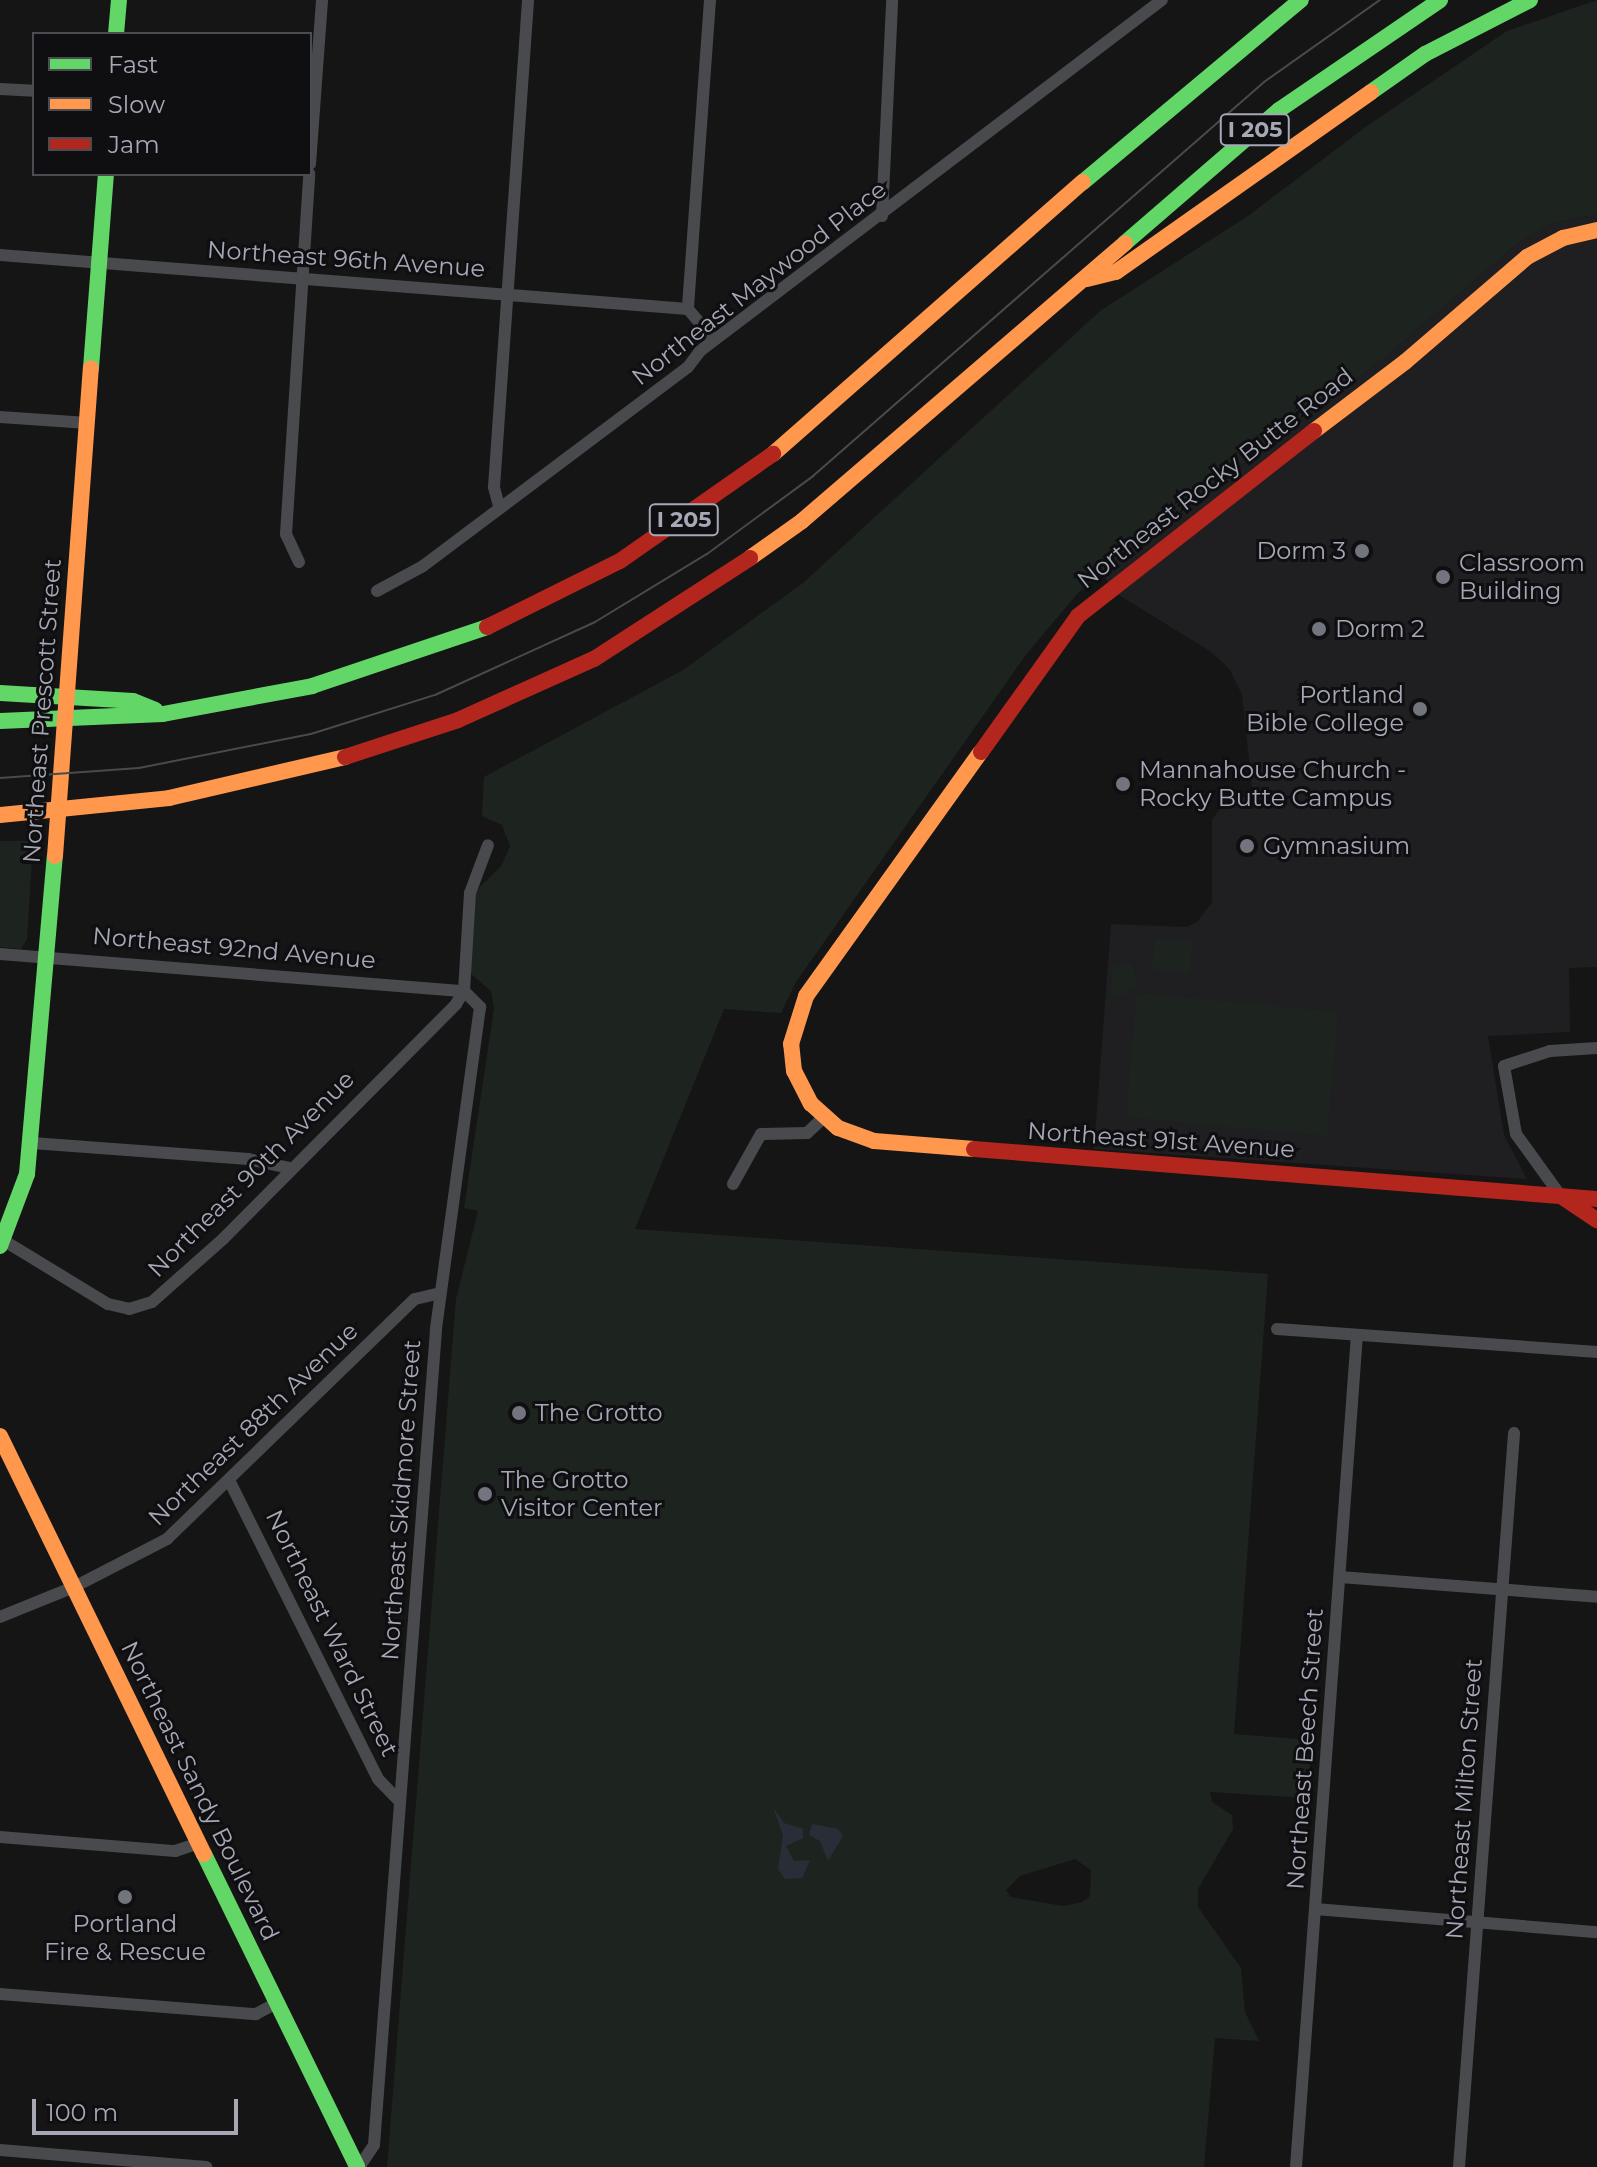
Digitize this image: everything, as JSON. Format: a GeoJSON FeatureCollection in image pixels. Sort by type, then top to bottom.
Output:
{"type":"FeatureCollection","features":[{"type":"Feature","properties":{"kind":"main road"},"geometry":{"type":"LineString","coordinates":[[116,32],[119,0]]}},
{"type":"Feature","properties":{"kind":"main road","name":"I 205"},"geometry":{"type":"LineString","coordinates":[[0,815],[169,798],[315,767],[458,720],[561,676],[760,553],[1085,280],[1279,110],[1354,54],[1440,0]]}},
{"type":"Feature","properties":{"kind":"main road"},"geometry":{"type":"LineString","coordinates":[[1085,280],[1116,272],[1425,54],[1530,0]]}},
{"type":"Feature","properties":{"kind":"main road","name":"I 205"},"geometry":{"type":"LineString","coordinates":[[0,721],[163,714],[312,686],[418,655],[470,635],[620,561],[776,452],[1111,157],[1297,1]]}},
{"type":"Feature","properties":{"kind":"main road","name":"Northeast Prescott Street"},"geometry":{"type":"LineString","coordinates":[[2,1243],[22,1190],[32,1143],[106,176]]}},
{"type":"Feature","properties":{"kind":"main road","name":"Northeast Rocky Butte Road"},"geometry":{"type":"LineString","coordinates":[[823,1118],[794,1071],[792,1033],[801,1006],[1078,616],[1129,571],[1405,362],[1527,257],[1563,238],[1597,230]]}},
{"type":"Feature","properties":{"kind":"main road"},"geometry":{"type":"LineString","coordinates":[[0,693],[133,701],[163,714]]}},
{"type":"Feature","properties":{"kind":"main road","name":"Northeast 91st Avenue"},"geometry":{"type":"LineString","coordinates":[[823,1118],[849,1134],[887,1142],[1560,1195]]}},
{"type":"Feature","properties":{"kind":"main road"},"geometry":{"type":"LineString","coordinates":[[1560,1195],[1597,1199]]}},
{"type":"Feature","properties":{"kind":"main road"},"geometry":{"type":"LineString","coordinates":[[1560,1195],[1597,1220]]}},
{"type":"Feature","properties":{"kind":"main road","name":"Northeast Sandy Boulevard"},"geometry":{"type":"LineString","coordinates":[[0,1436],[358,2167]]}},
{"type":"Feature","properties":{"kind":"street"},"geometry":{"type":"LineString","coordinates":[[312,137],[322,0]]}},
{"type":"Feature","properties":{"kind":"street"},"geometry":{"type":"LineString","coordinates":[[499,506],[494,487],[528,0]]}},
{"type":"Feature","properties":{"kind":"street"},"geometry":{"type":"LineString","coordinates":[[710,0],[688,309],[714,340]]}},
{"type":"Feature","properties":{"kind":"street"},"geometry":{"type":"LineString","coordinates":[[882,216],[892,0]]}},
{"type":"Feature","properties":{"kind":"street","name":"Northeast Maywood Place"},"geometry":{"type":"LineString","coordinates":[[377,591],[423,566],[688,367],[714,340],[882,216],[1162,0]]}},
{"type":"Feature","properties":{"kind":"street"},"geometry":{"type":"LineString","coordinates":[[0,89],[32,91]]}},
{"type":"Feature","properties":{"kind":"street"},"geometry":{"type":"LineString","coordinates":[[299,562],[286,534],[309,176]]}},
{"type":"Feature","properties":{"kind":"street","name":"Northeast 96th Avenue"},"geometry":{"type":"LineString","coordinates":[[0,255],[688,309]]}},
{"type":"Feature","properties":{"kind":"street"},"geometry":{"type":"LineString","coordinates":[[0,417],[88,423]]}},
{"type":"Feature","properties":{"kind":"street"},"geometry":{"type":"LineString","coordinates":[[464,991],[470,893],[488,845]]}},
{"type":"Feature","properties":{"kind":"street","name":"Northeast 92nd Avenue"},"geometry":{"type":"LineString","coordinates":[[0,954],[464,991]]}},
{"type":"Feature","properties":{"kind":"street","name":"Northeast 90th Avenue"},"geometry":{"type":"LineString","coordinates":[[2,1243],[108,1304],[136,1308],[152,1302],[223,1239],[464,991]]}},
{"type":"Feature","properties":{"kind":"street","name":"Northeast Skidmore Street"},"geometry":{"type":"LineString","coordinates":[[358,2167],[374,2145],[440,1293],[481,1017],[476,997],[464,991]]}},
{"type":"Feature","properties":{"kind":"street"},"geometry":{"type":"LineString","coordinates":[[1560,1195],[1516,1134],[1504,1066],[1540,1053],[1597,1048]]}},
{"type":"Feature","properties":{"kind":"street"},"geometry":{"type":"LineString","coordinates":[[733,1184],[755,1139],[769,1131],[807,1133],[823,1118]]}},
{"type":"Feature","properties":{"kind":"street"},"geometry":{"type":"LineString","coordinates":[[32,1143],[248,1159],[290,1168]]}},
{"type":"Feature","properties":{"kind":"street","name":"Northeast 88th Avenue"},"geometry":{"type":"LineString","coordinates":[[0,1617],[74,1587],[156,1547],[230,1482],[415,1299],[440,1293]]}},
{"type":"Feature","properties":{"kind":"street"},"geometry":{"type":"LineString","coordinates":[[1277,1329],[1597,1352]]}},
{"type":"Feature","properties":{"kind":"street","name":"Northeast Beech Street"},"geometry":{"type":"LineString","coordinates":[[1296,2167],[1357,1335]]}},
{"type":"Feature","properties":{"kind":"street","name":"Northeast Milton Street"},"geometry":{"type":"LineString","coordinates":[[1459,2167],[1514,1433]]}},
{"type":"Feature","properties":{"kind":"street","name":"Northeast Ward Street"},"geometry":{"type":"LineString","coordinates":[[230,1482],[378,1779],[399,1801]]}},
{"type":"Feature","properties":{"kind":"street"},"geometry":{"type":"LineString","coordinates":[[1340,1577],[1597,1597]]}},
{"type":"Feature","properties":{"kind":"street"},"geometry":{"type":"LineString","coordinates":[[0,1837],[175,1851],[199,1843]]}},
{"type":"Feature","properties":{"kind":"street"},"geometry":{"type":"LineString","coordinates":[[1315,1909],[1597,1932]]}},
{"type":"Feature","properties":{"kind":"street"},"geometry":{"type":"LineString","coordinates":[[0,1994],[256,2014],[277,2003]]}},
{"type":"Feature","properties":{"kind":"street"},"geometry":{"type":"LineString","coordinates":[[0,2150],[206,2167]]}},
{"type":"Feature","properties":{"kind":"shaded area"},"geometry":{"type":"Polygon","coordinates":[[[1597,0],[1597,214],[1551,224],[1518,243],[1383,359],[1126,552],[1077,594],[1025,656],[796,982],[781,1013],[724,1009],[635,1229],[1268,1274],[1234,1734],[1311,1740],[1308,1798],[1210,1792],[1212,1802],[1232,1815],[1233,1829],[1198,1889],[1198,1907],[1241,1968],[1245,2012],[1259,2041],[1215,2038],[1204,2167],[387,2167],[456,1299],[478,1211],[464,1208],[494,1009],[491,991],[469,972],[476,891],[502,865],[510,846],[502,825],[482,816],[484,777],[683,670],[803,583],[1100,311],[1248,216],[1367,126],[1507,31],[1597,0]],[[1075,1859],[1020,1876],[1006,1890],[1010,1897],[1063,1906],[1082,1902],[1090,1896],[1091,1870],[1075,1859]]]}},
{"type":"Feature","properties":{"kind":"shaded area","name":"Portland Bible College"},"geometry":{"type":"Polygon","coordinates":[[[1597,214],[1597,967],[1569,968],[1570,1032],[1488,1036],[1504,1135],[1527,1179],[1094,1149],[1111,924],[1187,927],[1198,921],[1212,902],[1212,819],[1229,798],[1253,797],[1242,695],[1230,670],[1210,651],[1117,594],[1101,572],[1383,359],[1518,243],[1551,224],[1597,214]]]}},
{"type":"Feature","properties":{"kind":"shaded area"},"geometry":{"type":"Polygon","coordinates":[[[0,841],[33,841],[27,939],[21,949],[0,947],[0,841]]]}},
{"type":"Feature","properties":{"kind":"shaded area"},"geometry":{"type":"Polygon","coordinates":[[[1155,939],[1192,942],[1190,973],[1152,970],[1155,939]]]}},
{"type":"Feature","properties":{"kind":"shaded area"},"geometry":{"type":"Polygon","coordinates":[[[1131,964],[1139,987],[1110,1000],[1113,966],[1131,964]]]}},
{"type":"Feature","properties":{"kind":"shaded area"},"geometry":{"type":"Polygon","coordinates":[[[1137,993],[1338,1012],[1327,1136],[1126,1117],[1137,993]]]}},
{"type":"Feature","properties":{"kind":"shaded area"},"geometry":{"type":"Polygon","coordinates":[[[773,1807],[784,1823],[803,1829],[803,1838],[786,1846],[794,1861],[810,1860],[802,1878],[785,1879],[778,1869],[783,1835],[773,1807]]]}},
{"type":"Feature","properties":{"kind":"shaded area"},"geometry":{"type":"Polygon","coordinates":[[[812,1824],[838,1829],[843,1836],[828,1861],[820,1841],[809,1835],[812,1824]]]}},
{"type":"Feature","properties":{"kind":"tram line"},"geometry":{"type":"LineString","coordinates":[[0,778],[139,768],[311,734],[435,695],[595,622],[707,554],[813,476],[1264,82],[1380,0]]}},
{"type":"Feature","properties":{"kind":"traffic: fast"},"geometry":{"type":"LineString","coordinates":[[116,32],[119,0]]}},
{"type":"Feature","properties":{"kind":"traffic: fast"},"geometry":{"type":"LineString","coordinates":[[1083,182],[1301,0]]}},
{"type":"Feature","properties":{"kind":"traffic: fast"},"geometry":{"type":"LineString","coordinates":[[1125,243],[1279,110],[1440,0]]}},
{"type":"Feature","properties":{"kind":"traffic: fast"},"geometry":{"type":"LineString","coordinates":[[1371,92],[1425,54],[1530,0]]}},
{"type":"Feature","properties":{"kind":"traffic: fast"},"geometry":{"type":"LineString","coordinates":[[91,368],[106,176]]}},
{"type":"Feature","properties":{"kind":"traffic: fast"},"geometry":{"type":"LineString","coordinates":[[0,721],[163,714],[312,686],[487,627]]}},
{"type":"Feature","properties":{"kind":"traffic: fast"},"geometry":{"type":"LineString","coordinates":[[0,693],[133,701],[155,710]]}},
{"type":"Feature","properties":{"kind":"traffic: fast"},"geometry":{"type":"LineString","coordinates":[[0,1246],[27,1174],[55,856]]}},
{"type":"Feature","properties":{"kind":"traffic: fast"},"geometry":{"type":"LineString","coordinates":[[204,1854],[357,2167]]}},
{"type":"Feature","properties":{"kind":"traffic: slow"},"geometry":{"type":"LineString","coordinates":[[1087,279],[1116,272],[1371,92]]}},
{"type":"Feature","properties":{"kind":"traffic: slow"},"geometry":{"type":"LineString","coordinates":[[773,454],[1083,182]]}},
{"type":"Feature","properties":{"kind":"traffic: slow"},"geometry":{"type":"LineString","coordinates":[[1314,431],[1405,362],[1527,257],[1563,238],[1597,230]]}},
{"type":"Feature","properties":{"kind":"traffic: slow"},"geometry":{"type":"LineString","coordinates":[[750,558],[802,521],[1125,243]]}},
{"type":"Feature","properties":{"kind":"traffic: slow"},"geometry":{"type":"LineString","coordinates":[[55,856],[91,368]]}},
{"type":"Feature","properties":{"kind":"traffic: slow"},"geometry":{"type":"LineString","coordinates":[[974,1149],[874,1141],[838,1128],[811,1104],[794,1071],[791,1044],[806,996],[981,752]]}},
{"type":"Feature","properties":{"kind":"traffic: slow"},"geometry":{"type":"LineString","coordinates":[[0,815],[169,798],[345,757]]}},
{"type":"Feature","properties":{"kind":"traffic: slow"},"geometry":{"type":"LineString","coordinates":[[0,1436],[204,1854]]}},
{"type":"Feature","properties":{"kind":"traffic: jam"},"geometry":{"type":"LineString","coordinates":[[981,752],[1078,616],[1314,431]]}},
{"type":"Feature","properties":{"kind":"traffic: jam"},"geometry":{"type":"LineString","coordinates":[[487,627],[620,561],[773,454]]}},
{"type":"Feature","properties":{"kind":"traffic: jam"},"geometry":{"type":"LineString","coordinates":[[345,757],[458,720],[594,659],[750,558]]}},
{"type":"Feature","properties":{"kind":"traffic: jam"},"geometry":{"type":"LineString","coordinates":[[974,1149],[1597,1199]]}},
{"type":"Feature","properties":{"kind":"traffic: jam"},"geometry":{"type":"LineString","coordinates":[[1564,1198],[1597,1220]]}},
{"type":"Feature","properties":{"kind":"place","name":"Dorm 3"},"geometry":{"type":"Point","coordinates":[1362,551]}},
{"type":"Feature","properties":{"kind":"place","name":"Classroom Building"},"geometry":{"type":"Point","coordinates":[1443,577]}},
{"type":"Feature","properties":{"kind":"place","name":"Dorm 2"},"geometry":{"type":"Point","coordinates":[1319,629]}},
{"type":"Feature","properties":{"kind":"place","name":"Portland Bible College"},"geometry":{"type":"Point","coordinates":[1420,709]}},
{"type":"Feature","properties":{"kind":"place","name":"Mannahouse Church - Rocky Butte Campus"},"geometry":{"type":"Point","coordinates":[1123,784]}},
{"type":"Feature","properties":{"kind":"place","name":"Gymnasium"},"geometry":{"type":"Point","coordinates":[1247,846]}},
{"type":"Feature","properties":{"kind":"place","name":"The Grotto"},"geometry":{"type":"Point","coordinates":[519,1413]}},
{"type":"Feature","properties":{"kind":"place","name":"The Grotto Visitor Center"},"geometry":{"type":"Point","coordinates":[485,1494]}},
{"type":"Feature","properties":{"kind":"place","name":"Portland Fire & Rescue"},"geometry":{"type":"Point","coordinates":[125,1897]}}]}
